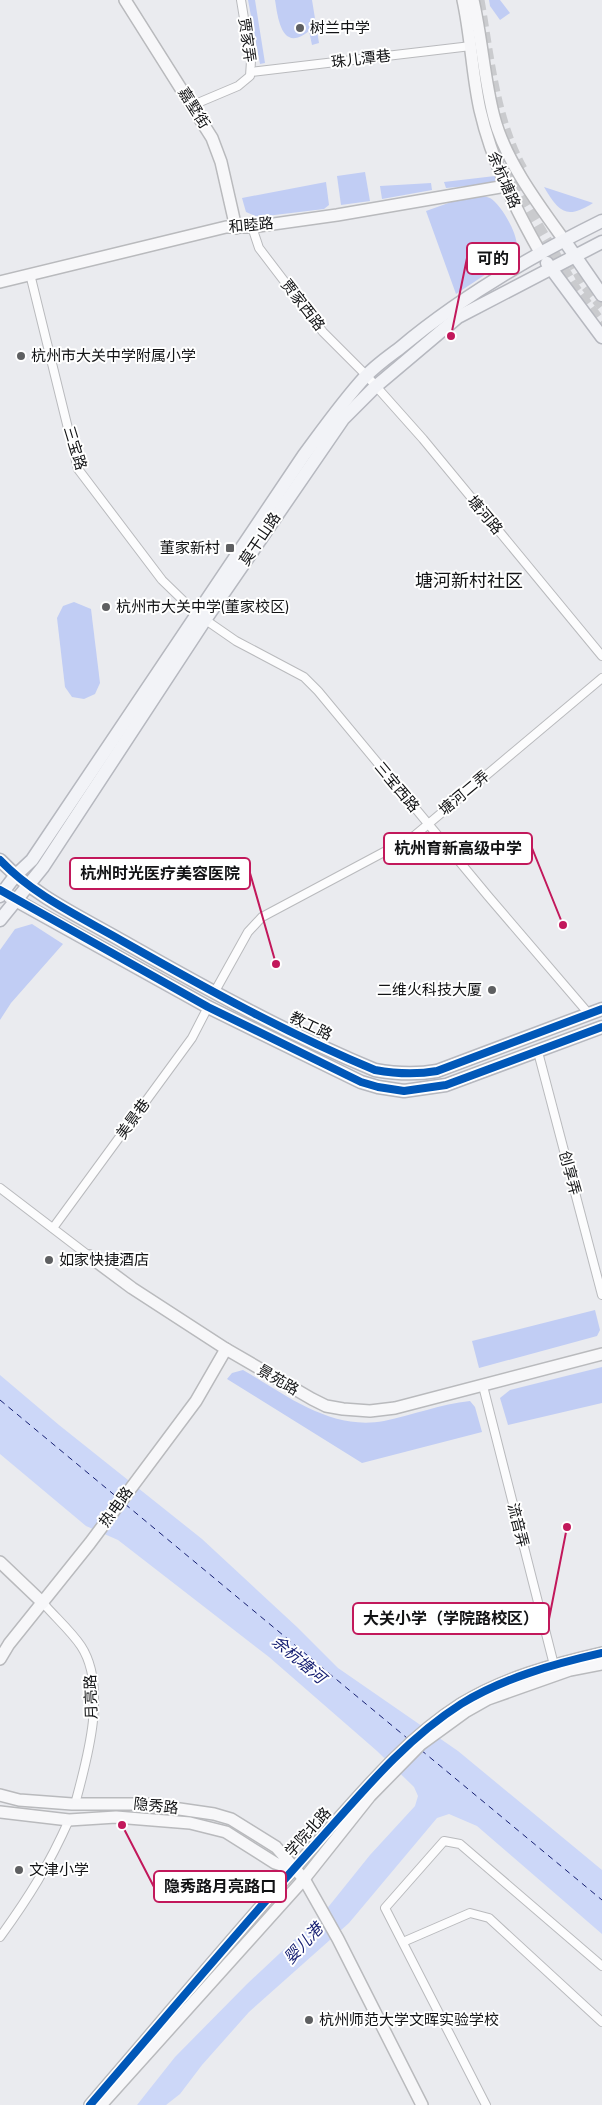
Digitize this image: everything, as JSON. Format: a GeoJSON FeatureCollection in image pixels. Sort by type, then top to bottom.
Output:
{"type":"FeatureCollection","features":[{"type":"Feature","properties":{"kind":"main road","name":"嘉墅街"},"geometry":{"type":"LineString","coordinates":[[125,0],[193,105],[212,138],[221,162],[236,228]]}},
{"type":"Feature","properties":{"kind":"main road","name":"余杭塘路"},"geometry":{"type":"LineString","coordinates":[[464,0],[480,108],[491,152],[516,211],[541,254],[602,337]]}},
{"type":"Feature","properties":{"kind":"main road","name":"余杭塘路"},"geometry":{"type":"LineString","coordinates":[[473,0],[494,119],[504,146],[537,204],[602,295]]}},
{"type":"Feature","properties":{"kind":"main road","name":"和睦路"},"geometry":{"type":"LineString","coordinates":[[0,282],[226,227],[252,227],[506,186]]}},
{"type":"Feature","properties":{"kind":"main road","name":"莫干山路"},"geometry":{"type":"LineString","coordinates":[[0,920],[43,868],[304,455],[335,412],[366,376],[439,317],[499,277],[602,221]]}},
{"type":"Feature","properties":{"kind":"main road","name":"莫干山路"},"geometry":{"type":"LineString","coordinates":[[1,893],[32,860],[201,617],[343,419],[375,387],[458,317],[602,242]]}},
{"type":"Feature","properties":{"kind":"main road","name":"教工路"},"geometry":{"type":"LineString","coordinates":[[0,860],[15,876],[28,886],[214,993],[349,1060],[375,1070],[415,1075],[437,1071],[602,1009]]}},
{"type":"Feature","properties":{"kind":"main road","name":"教工路"},"geometry":{"type":"LineString","coordinates":[[1,893],[17,900],[208,1007],[361,1082],[386,1089],[404,1091],[446,1085],[602,1027]]}},
{"type":"Feature","properties":{"kind":"main road","name":"景苑路"},"geometry":{"type":"LineString","coordinates":[[89,1256],[132,1288],[226,1349],[326,1406],[370,1411],[395,1408],[602,1354]]}},
{"type":"Feature","properties":{"kind":"main road","name":"热电路"},"geometry":{"type":"LineString","coordinates":[[0,1659],[9,1644],[90,1544],[196,1401],[226,1349]]}},
{"type":"Feature","properties":{"kind":"main road","name":"月亮路"},"geometry":{"type":"LineString","coordinates":[[0,1562],[43,1603]]}},
{"type":"Feature","properties":{"kind":"main road","name":"学院北路"},"geometry":{"type":"LineString","coordinates":[[101,2105],[304,1879],[391,1760],[412,1741],[462,1708],[485,1690],[554,1665],[602,1653]]}},
{"type":"Feature","properties":{"kind":"main road","name":"学院北路"},"geometry":{"type":"LineString","coordinates":[[462,1708],[570,1670],[602,1664]]}},
{"type":"Feature","properties":{"kind":"main road","name":"学院北路"},"geometry":{"type":"LineString","coordinates":[[90,2105],[294,1869],[368,1793]]}},
{"type":"Feature","properties":{"kind":"main road","name":"隐秀路"},"geometry":{"type":"LineString","coordinates":[[0,1795],[19,1800],[75,1804],[145,1804],[214,1814],[231,1819],[254,1831],[276,1847],[304,1879],[338,1939],[422,2105]]}},
{"type":"Feature","properties":{"kind":"main road","name":"隐秀路"},"geometry":{"type":"LineString","coordinates":[[0,1812],[69,1820],[116,1817],[190,1823],[226,1832],[275,1863],[294,1869]]}},
{"type":"Feature","properties":{"kind":"street","name":"贾家弄"},"geometry":{"type":"LineString","coordinates":[[193,105],[238,86],[250,76],[241,0]]}},
{"type":"Feature","properties":{"kind":"street","name":"珠儿潭巷"},"geometry":{"type":"LineString","coordinates":[[251,72],[471,46]]}},
{"type":"Feature","properties":{"kind":"street","name":"贾家西路"},"geometry":{"type":"LineString","coordinates":[[252,227],[259,248],[323,332],[366,376]]}},
{"type":"Feature","properties":{"kind":"street","name":"三宝路"},"geometry":{"type":"LineString","coordinates":[[30,274],[78,469],[162,580],[201,617]]}},
{"type":"Feature","properties":{"kind":"street","name":"塘河路"},"geometry":{"type":"LineString","coordinates":[[366,376],[423,439],[602,656]]}},
{"type":"Feature","properties":{"kind":"street","name":"三宝西路"},"geometry":{"type":"LineString","coordinates":[[201,617],[236,641],[304,677],[318,691],[589,1014]]}},
{"type":"Feature","properties":{"kind":"street","name":"塘河二弄"},"geometry":{"type":"LineString","coordinates":[[214,993],[248,932],[262,917],[414,836],[602,678]]}},
{"type":"Feature","properties":{"kind":"street","name":"美景巷"},"geometry":{"type":"LineString","coordinates":[[53,1228],[192,1038],[208,1007]]}},
{"type":"Feature","properties":{"kind":"street","name":"创享弄"},"geometry":{"type":"LineString","coordinates":[[538,1052],[602,1295]]}},
{"type":"Feature","properties":{"kind":"street","name":"景苑路"},"geometry":{"type":"LineString","coordinates":[[0,1188],[89,1256]]}},
{"type":"Feature","properties":{"kind":"street","name":"流音弄"},"geometry":{"type":"LineString","coordinates":[[484,1386],[554,1665]]}},
{"type":"Feature","properties":{"kind":"street","name":"月亮路"},"geometry":{"type":"LineString","coordinates":[[43,1603],[82,1647],[92,1671],[94,1700],[91,1735],[75,1804]]}},
{"type":"Feature","properties":{"kind":"street"},"geometry":{"type":"LineString","coordinates":[[0,1937],[27,1899],[51,1860],[69,1820]]}},
{"type":"Feature","properties":{"kind":"street"},"geometry":{"type":"LineString","coordinates":[[486,2105],[385,1908],[444,1841],[460,1844],[602,1966]]}},
{"type":"Feature","properties":{"kind":"street"},"geometry":{"type":"LineString","coordinates":[[403,1942],[470,1913],[489,1918],[602,2022]]}},
{"type":"Feature","properties":{"kind":"shaded area"},"geometry":{"type":"Polygon","coordinates":[[[248,0],[255,0],[265,63],[260,64],[248,0]]]}},
{"type":"Feature","properties":{"kind":"shaded area"},"geometry":{"type":"Polygon","coordinates":[[[275,0],[312,0],[319,43],[312,45],[309,31],[300,37],[293,38],[287,36],[280,24],[275,0]]]}},
{"type":"Feature","properties":{"kind":"shaded area"},"geometry":{"type":"Polygon","coordinates":[[[489,0],[500,0],[510,13],[500,20],[490,6],[489,0]]]}},
{"type":"Feature","properties":{"kind":"shaded area"},"geometry":{"type":"Polygon","coordinates":[[[365,172],[370,201],[341,205],[337,176],[365,172]]]}},
{"type":"Feature","properties":{"kind":"shaded area"},"geometry":{"type":"Polygon","coordinates":[[[495,176],[500,183],[446,188],[444,182],[495,176]]]}},
{"type":"Feature","properties":{"kind":"shaded area"},"geometry":{"type":"Polygon","coordinates":[[[326,182],[329,205],[324,209],[258,217],[246,212],[242,198],[326,182]]]}},
{"type":"Feature","properties":{"kind":"shaded area"},"geometry":{"type":"Polygon","coordinates":[[[431,183],[432,190],[382,199],[380,186],[431,183]]]}},
{"type":"Feature","properties":{"kind":"shaded area"},"geometry":{"type":"Polygon","coordinates":[[[544,187],[593,203],[576,211],[564,211],[554,202],[544,187]]]}},
{"type":"Feature","properties":{"kind":"shaded area"},"geometry":{"type":"Polygon","coordinates":[[[478,197],[490,198],[504,214],[516,238],[516,251],[512,257],[456,294],[426,211],[454,201],[478,197]]]}},
{"type":"Feature","properties":{"kind":"shaded area"},"geometry":{"type":"Polygon","coordinates":[[[74,602],[91,609],[100,683],[95,694],[84,699],[72,697],[65,687],[57,618],[63,606],[74,602]]]}},
{"type":"Feature","properties":{"kind":"shaded area"},"geometry":{"type":"Polygon","coordinates":[[[32,924],[63,944],[11,1003],[0,1020],[0,950],[15,929],[32,924]]]}},
{"type":"Feature","properties":{"kind":"shaded area"},"geometry":{"type":"Polygon","coordinates":[[[595,1310],[600,1330],[597,1336],[479,1368],[472,1341],[595,1310]]]}},
{"type":"Feature","properties":{"kind":"shaded area"},"geometry":{"type":"Polygon","coordinates":[[[602,1367],[602,1403],[508,1425],[500,1398],[510,1390],[602,1367]]]}},
{"type":"Feature","properties":{"kind":"shaded area"},"geometry":{"type":"Polygon","coordinates":[[[243,1370],[310,1409],[346,1421],[364,1423],[384,1421],[470,1401],[475,1407],[482,1432],[362,1463],[227,1379],[232,1373],[243,1370]]]}},
{"type":"Feature","properties":{"kind":"water"},"geometry":{"type":"Polygon","coordinates":[[[0,1375],[59,1425],[202,1539],[297,1627],[338,1668],[458,1751],[602,1870],[602,1934],[477,1826],[449,1814],[437,1818],[349,1923],[249,2012],[202,2065],[180,2094],[166,2105],[137,2105],[175,2057],[247,1984],[295,1939],[313,1926],[370,1855],[415,1806],[418,1796],[414,1787],[377,1751],[269,1657],[118,1540],[86,1526],[0,1454],[0,1375]]]}},
{"type":"Feature","properties":{"kind":"ferry route"},"geometry":{"type":"LineString","coordinates":[[0,1400],[118,1498]]}},
{"type":"Feature","properties":{"kind":"ferry route"},"geometry":{"type":"LineString","coordinates":[[125,1504],[407,1738]]}},
{"type":"Feature","properties":{"kind":"ferry route"},"geometry":{"type":"LineString","coordinates":[[421,1750],[602,1900]]}},
{"type":"Feature","properties":{"kind":"tunnel"},"geometry":{"type":"LineString","coordinates":[[479,0],[499,108],[505,129],[522,169]]}},
{"type":"Feature","properties":{"kind":"tunnel"},"geometry":{"type":"LineString","coordinates":[[487,105],[494,145],[510,178],[574,287],[602,324]]}},
{"type":"Feature","properties":{"kind":"tunnel"},"geometry":{"type":"LineString","coordinates":[[570,258],[585,285],[602,306]]}},
{"type":"Feature","properties":{"kind":"cycle path"},"geometry":{"type":"LineString","coordinates":[[0,860],[13,873],[75,915],[279,1026],[375,1070],[406,1074],[437,1071],[602,1009]]}},
{"type":"Feature","properties":{"kind":"cycle path"},"geometry":{"type":"LineString","coordinates":[[0,890],[208,1007],[361,1082],[378,1087],[404,1091],[446,1085],[602,1027]]}},
{"type":"Feature","properties":{"kind":"cycle path"},"geometry":{"type":"LineString","coordinates":[[90,2105],[349,1807],[383,1770],[420,1735],[461,1704],[511,1679],[547,1667],[602,1653]]}},
{"type":"Feature","properties":{"kind":"place","name":"树兰中学"},"geometry":{"type":"Point","coordinates":[300,28]}},
{"type":"Feature","properties":{"kind":"place","name":"可的"},"geometry":{"type":"Point","coordinates":[451,336]}},
{"type":"Feature","properties":{"kind":"place","name":"杭州市大关中学附属小学"},"geometry":{"type":"Point","coordinates":[21,356]}},
{"type":"Feature","properties":{"kind":"place","name":"董家新村"},"geometry":{"type":"Point","coordinates":[230,548]}},
{"type":"Feature","properties":{"kind":"place","name":"杭州市大关中学(董家校区)"},"geometry":{"type":"Point","coordinates":[106,607]}},
{"type":"Feature","properties":{"kind":"place","name":"杭州育新高级中学"},"geometry":{"type":"Point","coordinates":[563,925]}},
{"type":"Feature","properties":{"kind":"place","name":"杭州时光医疗美容医院"},"geometry":{"type":"Point","coordinates":[276,964]}},
{"type":"Feature","properties":{"kind":"place","name":"二维火科技大厦"},"geometry":{"type":"Point","coordinates":[492,990]}},
{"type":"Feature","properties":{"kind":"place","name":"如家快捷酒店"},"geometry":{"type":"Point","coordinates":[49,1260]}},
{"type":"Feature","properties":{"kind":"place","name":"大关小学（学院路校区）"},"geometry":{"type":"Point","coordinates":[567,1527]}},
{"type":"Feature","properties":{"kind":"place","name":"隐秀路月亮路口"},"geometry":{"type":"Point","coordinates":[122,1825]}},
{"type":"Feature","properties":{"kind":"place","name":"文津小学"},"geometry":{"type":"Point","coordinates":[19,1870]}},
{"type":"Feature","properties":{"kind":"place","name":"杭州师范大学文晖实验学校"},"geometry":{"type":"Point","coordinates":[309,2020]}},
{"type":"Feature","properties":{"kind":"district","name":"塘河新村社区"},"geometry":{"type":"Point","coordinates":[469,581]}},
{"type":"Feature","properties":{"kind":"water label","name":"余杭塘河"},"geometry":{"type":"Point","coordinates":[299,1659]}},
{"type":"Feature","properties":{"kind":"water label","name":"婴儿港"},"geometry":{"type":"Point","coordinates":[303,1943]}}]}
